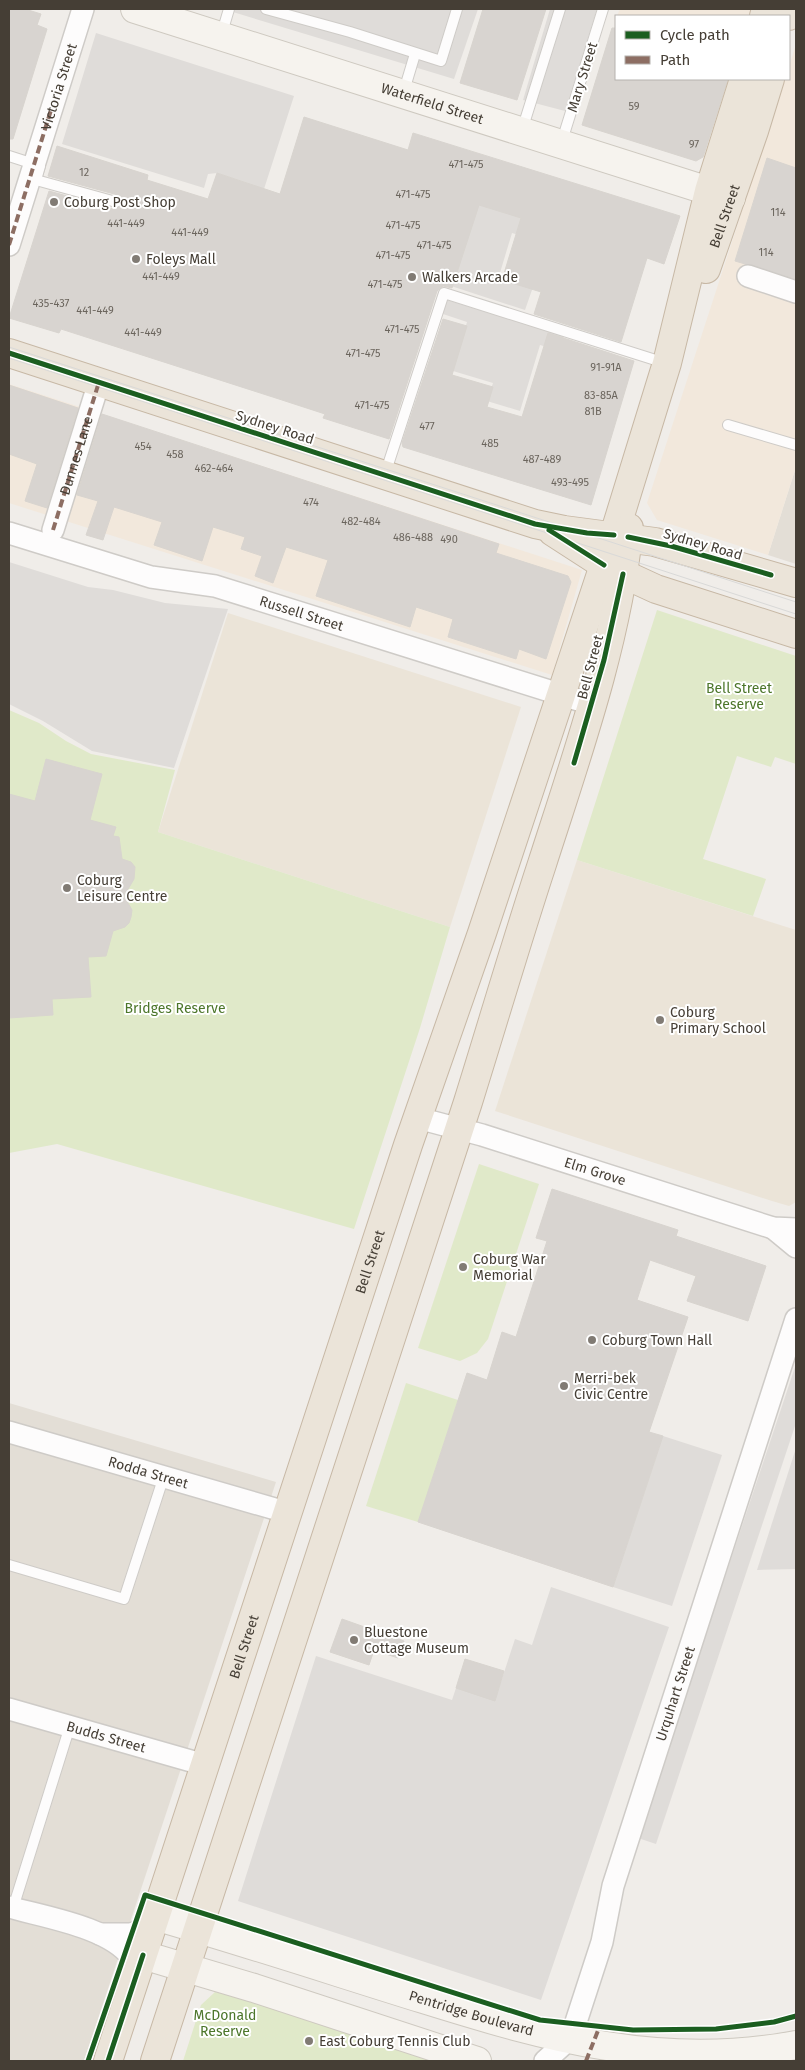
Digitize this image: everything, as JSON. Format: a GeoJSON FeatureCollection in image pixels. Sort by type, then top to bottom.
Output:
{"type":"FeatureCollection","features":[{"type":"Feature","properties":{"kind":"highway","name":"Bell Street"},"geometry":{"type":"LineString","coordinates":[[155,2061],[459,1130],[516,941],[574,763],[604,660],[613,569],[637,463],[669,357],[708,262],[744,80]]}},
{"type":"Feature","properties":{"kind":"highway","name":"Bell Street"},"geometry":{"type":"LineString","coordinates":[[720,195],[770,80]]}},
{"type":"Feature","properties":{"kind":"highway","name":"Sydney Road"},"geometry":{"type":"LineString","coordinates":[[9,353],[535,524],[552,532],[613,569],[656,589],[796,634]]}},
{"type":"Feature","properties":{"kind":"highway","name":"Sydney Road"},"geometry":{"type":"LineString","coordinates":[[535,524],[587,533],[621,536],[671,546],[796,583]]}},
{"type":"Feature","properties":{"kind":"highway","name":"Bell Street"},"geometry":{"type":"LineString","coordinates":[[108,2061],[418,1118],[562,696],[613,569]]}},
{"type":"Feature","properties":{"kind":"highway"},"geometry":{"type":"LineString","coordinates":[[482,932],[516,941]]}},
{"type":"Feature","properties":{"kind":"street","name":"Victoria Street"},"geometry":{"type":"LineString","coordinates":[[9,245],[83,9]]}},
{"type":"Feature","properties":{"kind":"street","name":"Waterfield Street"},"geometry":{"type":"LineString","coordinates":[[136,9],[720,195]]}},
{"type":"Feature","properties":{"kind":"street"},"geometry":{"type":"LineString","coordinates":[[748,276],[796,292]]}},
{"type":"Feature","properties":{"kind":"street","name":"Dunnes Lane"},"geometry":{"type":"LineString","coordinates":[[53,530],[99,382]]}},
{"type":"Feature","properties":{"kind":"street","name":"Russell Street"},"geometry":{"type":"LineString","coordinates":[[9,533],[151,577],[216,586],[591,704]]}},
{"type":"Feature","properties":{"kind":"street","name":"Elm Grove"},"geometry":{"type":"LineString","coordinates":[[418,1118],[773,1228],[796,1229]]}},
{"type":"Feature","properties":{"kind":"street","name":"Elm Grove"},"geometry":{"type":"LineString","coordinates":[[773,1228],[796,1246]]}},
{"type":"Feature","properties":{"kind":"street","name":"Urquhart Street"},"geometry":{"type":"LineString","coordinates":[[545,2061],[566,2042],[575,2025],[592,1977],[602,1942],[613,1886],[796,1319]]}},
{"type":"Feature","properties":{"kind":"street","name":"Rodda Street"},"geometry":{"type":"LineString","coordinates":[[9,1432],[289,1513]]}},
{"type":"Feature","properties":{"kind":"street","name":"Budds Street"},"geometry":{"type":"LineString","coordinates":[[9,1708],[205,1765]]}},
{"type":"Feature","properties":{"kind":"street"},"geometry":{"type":"LineString","coordinates":[[11,1907],[100,1934],[123,1948],[140,1964],[186,1968],[477,2061]]}},
{"type":"Feature","properties":{"kind":"street"},"geometry":{"type":"LineString","coordinates":[[100,1934],[131,1934],[153,1922]]}},
{"type":"Feature","properties":{"kind":"street","name":"Pentridge Boulevard"},"geometry":{"type":"LineString","coordinates":[[153,1922],[199,1929],[566,2042],[621,2053],[666,2058],[791,2051]]}},
{"type":"Feature","properties":{"kind":"lane"},"geometry":{"type":"LineString","coordinates":[[220,37],[229,9]]}},
{"type":"Feature","properties":{"kind":"lane"},"geometry":{"type":"LineString","coordinates":[[266,9],[350,32],[441,61],[457,9]]}},
{"type":"Feature","properties":{"kind":"lane"},"geometry":{"type":"LineString","coordinates":[[522,132],[560,9]]}},
{"type":"Feature","properties":{"kind":"lane","name":"Mary Street"},"geometry":{"type":"LineString","coordinates":[[561,145],[603,9]]}},
{"type":"Feature","properties":{"kind":"lane"},"geometry":{"type":"LineString","coordinates":[[402,95],[415,54]]}},
{"type":"Feature","properties":{"kind":"lane"},"geometry":{"type":"LineString","coordinates":[[9,156],[40,166],[36,180],[116,202]]}},
{"type":"Feature","properties":{"kind":"lane"},"geometry":{"type":"LineString","coordinates":[[385,474],[444,293],[669,357]]}},
{"type":"Feature","properties":{"kind":"lane"},"geometry":{"type":"LineString","coordinates":[[728,425],[796,445]]}},
{"type":"Feature","properties":{"kind":"lane"},"geometry":{"type":"LineString","coordinates":[[9,1565],[124,1598],[164,1476]]}},
{"type":"Feature","properties":{"kind":"lane"},"geometry":{"type":"LineString","coordinates":[[11,1907],[70,1726]]}},
{"type":"Feature","properties":{"kind":"shaded area"},"geometry":{"type":"Polygon","coordinates":[[[223,9],[478,9],[454,79],[223,9]]]}},
{"type":"Feature","properties":{"kind":"shaded area"},"geometry":{"type":"Polygon","coordinates":[[[550,9],[597,9],[565,111],[523,100],[550,9]]]}},
{"type":"Feature","properties":{"kind":"shaded area"},"geometry":{"type":"Polygon","coordinates":[[[620,9],[754,9],[752,15],[617,15],[620,9]]]}},
{"type":"Feature","properties":{"kind":"shaded area"},"geometry":{"type":"Polygon","coordinates":[[[96,33],[294,96],[264,189],[217,173],[208,174],[204,188],[62,144],[96,33]]]}},
{"type":"Feature","properties":{"kind":"shaded area"},"geometry":{"type":"Polygon","coordinates":[[[796,44],[796,467],[768,555],[657,520],[647,503],[785,80],[790,80],[790,64],[796,44]]]}},
{"type":"Feature","properties":{"kind":"shaded area"},"geometry":{"type":"Polygon","coordinates":[[[477,201],[556,226],[550,244],[512,233],[499,276],[533,287],[525,310],[451,286],[477,201]]]}},
{"type":"Feature","properties":{"kind":"shaded area"},"geometry":{"type":"Polygon","coordinates":[[[447,300],[564,336],[560,351],[540,345],[520,411],[487,401],[493,383],[453,371],[467,322],[443,314],[447,300]]]}},
{"type":"Feature","properties":{"kind":"shaded area"},"geometry":{"type":"Polygon","coordinates":[[[9,384],[582,570],[552,675],[9,503],[9,384]]]}},
{"type":"Feature","properties":{"kind":"shaded area"},"geometry":{"type":"Polygon","coordinates":[[[796,467],[796,564],[768,555],[796,467]]]}},
{"type":"Feature","properties":{"kind":"shaded area"},"geometry":{"type":"Polygon","coordinates":[[[9,562],[88,587],[113,590],[165,603],[228,609],[174,768],[92,751],[43,721],[9,704],[9,562]]]}},
{"type":"Feature","properties":{"kind":"shaded area"},"geometry":{"type":"Polygon","coordinates":[[[228,613],[521,707],[450,927],[158,832],[228,613]]]}},
{"type":"Feature","properties":{"kind":"shaded area","name":"Coburg Primary School"},"geometry":{"type":"Polygon","coordinates":[[[577,860],[796,930],[796,1202],[789,1206],[772,1201],[495,1111],[577,860]]]}},
{"type":"Feature","properties":{"kind":"shaded area"},"geometry":{"type":"Polygon","coordinates":[[[796,1364],[796,1423],[656,1844],[638,1838],[796,1364]]]}},
{"type":"Feature","properties":{"kind":"shaded area"},"geometry":{"type":"Polygon","coordinates":[[[9,1403],[276,1482],[84,2061],[9,2061],[9,1403]]]}},
{"type":"Feature","properties":{"kind":"shaded area"},"geometry":{"type":"Polygon","coordinates":[[[663,1436],[722,1455],[672,1606],[613,1587],[663,1436]]]}},
{"type":"Feature","properties":{"kind":"shaded area"},"geometry":{"type":"Polygon","coordinates":[[[796,1448],[796,1569],[757,1570],[796,1448]]]}},
{"type":"Feature","properties":{"kind":"shaded area"},"geometry":{"type":"Polygon","coordinates":[[[551,1587],[669,1627],[541,2000],[238,1901],[316,1656],[452,1700],[456,1688],[495,1700],[515,1639],[532,1645],[551,1587]]]}},
{"type":"Feature","properties":{"kind":"green space","name":"Bell Street Reserve"},"geometry":{"type":"Polygon","coordinates":[[[657,610],[796,656],[796,764],[775,757],[771,767],[737,756],[703,859],[766,879],[753,916],[577,860],[657,610]]]}},
{"type":"Feature","properties":{"kind":"green space","name":"Bridges Reserve"},"geometry":{"type":"Polygon","coordinates":[[[9,710],[39,723],[66,741],[91,754],[175,770],[158,832],[450,927],[420,1028],[354,1229],[57,1144],[9,1153],[9,710]]]}},
{"type":"Feature","properties":{"kind":"green space"},"geometry":{"type":"Polygon","coordinates":[[[479,1164],[539,1184],[488,1339],[477,1353],[460,1361],[418,1348],[479,1164]]]}},
{"type":"Feature","properties":{"kind":"green space"},"geometry":{"type":"Polygon","coordinates":[[[406,1383],[458,1400],[418,1522],[366,1506],[406,1383]]]}},
{"type":"Feature","properties":{"kind":"green space","name":"McDonald Reserve"},"geometry":{"type":"Polygon","coordinates":[[[215,1992],[232,1995],[432,2061],[183,2061],[201,2005],[215,1992]]]}},
{"type":"Feature","properties":{"kind":"building"},"geometry":{"type":"Polygon","coordinates":[[[9,9],[25,9],[41,14],[37,25],[47,29],[13,139],[9,139],[9,9]]]}},
{"type":"Feature","properties":{"kind":"building"},"geometry":{"type":"Polygon","coordinates":[[[483,9],[546,9],[517,100],[460,83],[483,9]]]}},
{"type":"Feature","properties":{"kind":"building"},"geometry":{"type":"Polygon","coordinates":[[[612,28],[615,28],[615,80],[728,80],[703,157],[696,161],[582,125],[612,28]]]}},
{"type":"Feature","properties":{"kind":"building"},"geometry":{"type":"Polygon","coordinates":[[[304,117],[408,150],[413,133],[680,216],[664,264],[647,258],[621,342],[534,314],[541,292],[502,280],[521,218],[479,205],[452,288],[443,286],[437,291],[389,439],[323,418],[325,414],[61,329],[59,333],[9,318],[49,191],[114,209],[122,204],[122,200],[118,195],[48,176],[57,146],[148,175],[147,180],[208,199],[217,173],[280,194],[304,117]]]}},
{"type":"Feature","properties":{"kind":"building"},"geometry":{"type":"Polygon","coordinates":[[[767,158],[796,168],[796,279],[735,261],[767,158]]]}},
{"type":"Feature","properties":{"kind":"building"},"geometry":{"type":"Polygon","coordinates":[[[443,319],[467,326],[452,375],[493,387],[487,407],[522,417],[548,333],[634,361],[591,505],[403,447],[402,443],[443,319]]]}},
{"type":"Feature","properties":{"kind":"building"},"geometry":{"type":"Polygon","coordinates":[[[9,385],[78,408],[47,508],[25,501],[37,464],[9,454],[9,385]]]}},
{"type":"Feature","properties":{"kind":"building"},"geometry":{"type":"Polygon","coordinates":[[[102,414],[499,544],[496,553],[568,576],[571,582],[546,659],[519,649],[516,659],[448,637],[453,619],[416,607],[410,627],[316,596],[328,560],[286,547],[273,583],[255,576],[262,556],[241,549],[245,537],[213,527],[202,561],[154,545],[162,522],[114,507],[103,540],[86,535],[98,501],[77,495],[102,414]]]}},
{"type":"Feature","properties":{"kind":"building","name":"Coburg Leisure Centre"},"geometry":{"type":"Polygon","coordinates":[[[46,759],[102,774],[90,820],[116,827],[113,836],[119,837],[122,859],[131,862],[135,867],[134,879],[124,896],[132,910],[131,917],[125,927],[113,931],[106,956],[88,957],[91,997],[52,999],[53,1015],[9,1018],[9,794],[35,801],[46,759]]]}},
{"type":"Feature","properties":{"kind":"building","name":"Merri-bek Civic Centre"},"geometry":{"type":"Polygon","coordinates":[[[552,1189],[678,1230],[676,1236],[766,1266],[748,1321],[687,1301],[696,1276],[650,1260],[637,1300],[688,1317],[649,1432],[663,1436],[613,1587],[418,1522],[467,1373],[487,1380],[502,1332],[516,1337],[547,1241],[536,1238],[552,1189]]]}},
{"type":"Feature","properties":{"kind":"building"},"geometry":{"type":"Polygon","coordinates":[[[342,1619],[404,1641],[398,1658],[374,1650],[369,1665],[330,1652],[342,1619]]]}},
{"type":"Feature","properties":{"kind":"building"},"geometry":{"type":"Polygon","coordinates":[[[465,1659],[504,1671],[495,1701],[456,1688],[465,1659]]]}},
{"type":"Feature","properties":{"kind":"tram line"},"geometry":{"type":"LineString","coordinates":[[9,347],[796,602]]}},
{"type":"Feature","properties":{"kind":"tram line"},"geometry":{"type":"LineString","coordinates":[[9,358],[796,614]]}},
{"type":"Feature","properties":{"kind":"marked path"},"geometry":{"type":"LineString","coordinates":[[9,245],[51,110]]}},
{"type":"Feature","properties":{"kind":"marked path"},"geometry":{"type":"LineString","coordinates":[[53,530],[99,382]]}},
{"type":"Feature","properties":{"kind":"marked path"},"geometry":{"type":"LineString","coordinates":[[586,2061],[599,2028]]}},
{"type":"Feature","properties":{"kind":"cycle path"},"geometry":{"type":"LineString","coordinates":[[9,353],[535,524],[587,533],[614,535]]}},
{"type":"Feature","properties":{"kind":"cycle path"},"geometry":{"type":"LineString","coordinates":[[549,530],[604,565]]}},
{"type":"Feature","properties":{"kind":"cycle path"},"geometry":{"type":"LineString","coordinates":[[628,537],[671,546],[771,575]]}},
{"type":"Feature","properties":{"kind":"cycle path"},"geometry":{"type":"LineString","coordinates":[[574,763],[604,660],[623,574]]}},
{"type":"Feature","properties":{"kind":"cycle path"},"geometry":{"type":"LineString","coordinates":[[88,2061],[145,1895],[540,2020],[633,2030],[716,2029],[774,2022],[796,2016]]}},
{"type":"Feature","properties":{"kind":"cycle path"},"geometry":{"type":"LineString","coordinates":[[108,2061],[143,1955]]}},
{"type":"Feature","properties":{"kind":"place","name":"Coburg Post Shop"},"geometry":{"type":"Point","coordinates":[54,202]}},
{"type":"Feature","properties":{"kind":"place","name":"Foleys Mall"},"geometry":{"type":"Point","coordinates":[136,259]}},
{"type":"Feature","properties":{"kind":"place","name":"Walkers Arcade"},"geometry":{"type":"Point","coordinates":[412,277]}},
{"type":"Feature","properties":{"kind":"place","name":"Coburg Leisure Centre"},"geometry":{"type":"Point","coordinates":[67,888]}},
{"type":"Feature","properties":{"kind":"place","name":"Coburg Primary School"},"geometry":{"type":"Point","coordinates":[660,1020]}},
{"type":"Feature","properties":{"kind":"place","name":"Coburg War Memorial"},"geometry":{"type":"Point","coordinates":[463,1267]}},
{"type":"Feature","properties":{"kind":"place","name":"Coburg Town Hall"},"geometry":{"type":"Point","coordinates":[592,1340]}},
{"type":"Feature","properties":{"kind":"place","name":"Merri-bek Civic Centre"},"geometry":{"type":"Point","coordinates":[564,1386]}},
{"type":"Feature","properties":{"kind":"place","name":"Bluestone Cottage Museum"},"geometry":{"type":"Point","coordinates":[354,1640]}},
{"type":"Feature","properties":{"kind":"place","name":"East Coburg Tennis Club"},"geometry":{"type":"Point","coordinates":[309,2041]}}]}
